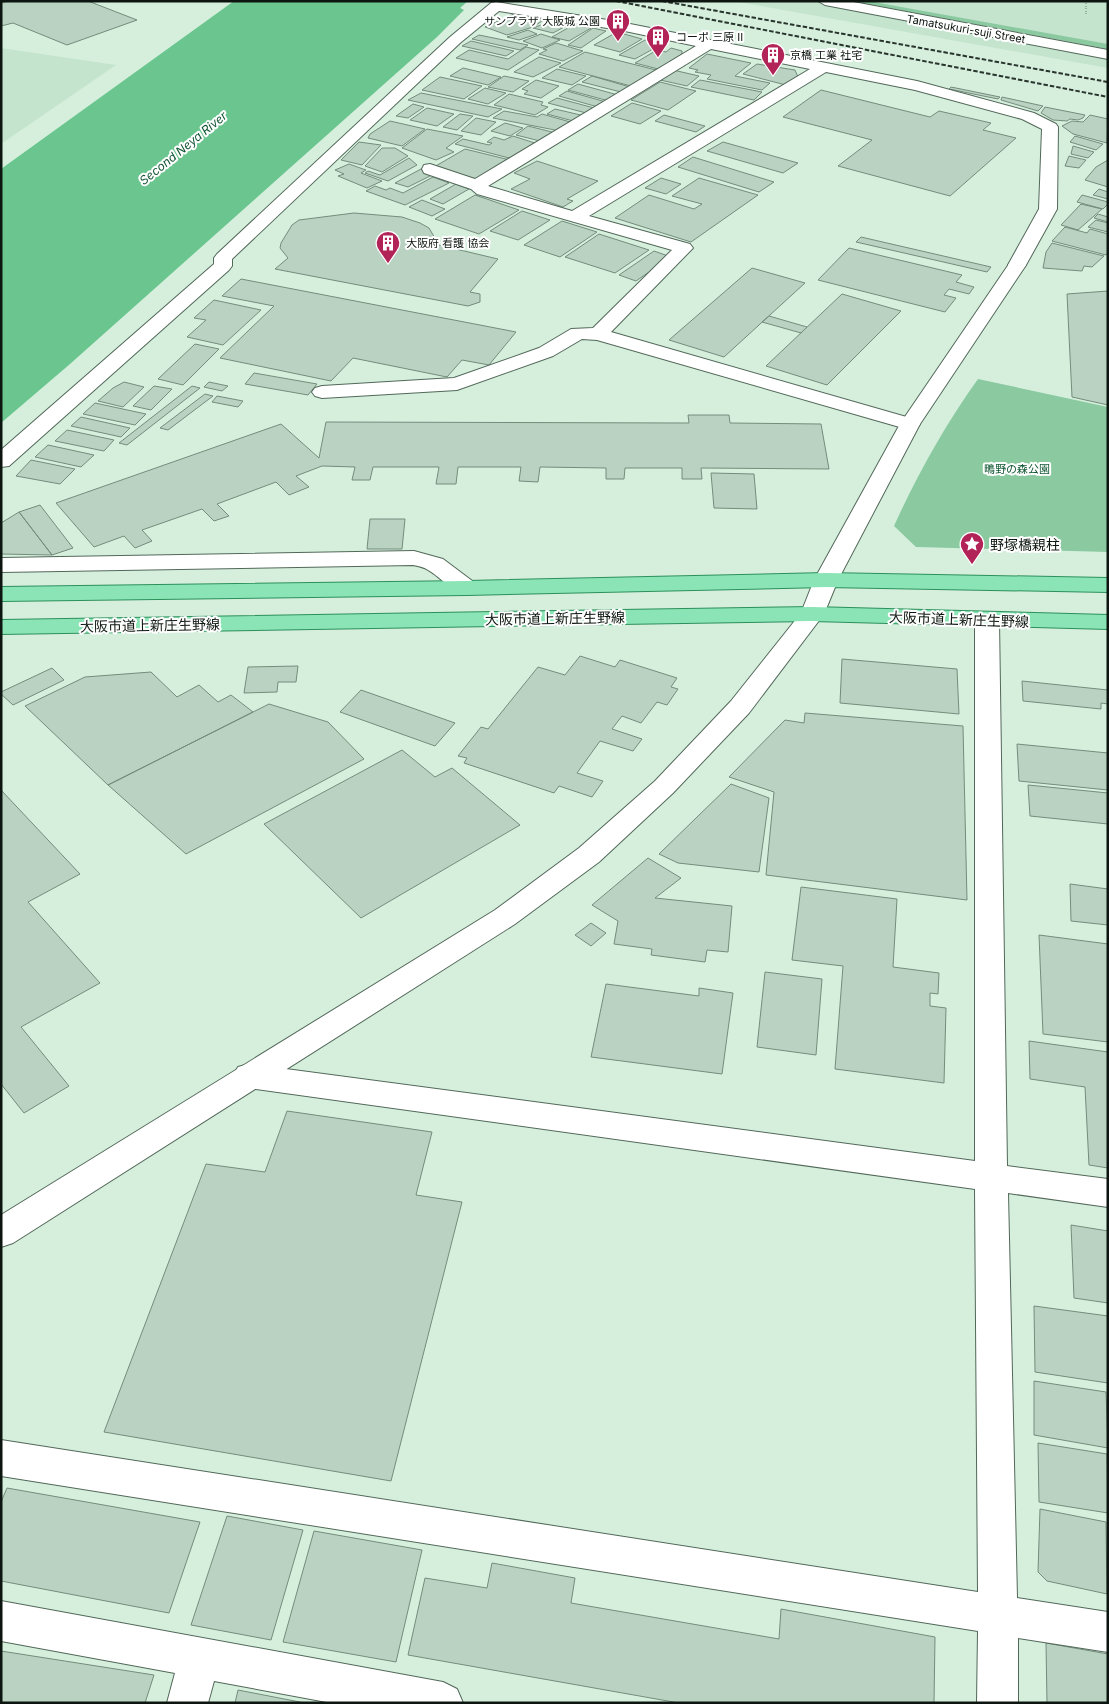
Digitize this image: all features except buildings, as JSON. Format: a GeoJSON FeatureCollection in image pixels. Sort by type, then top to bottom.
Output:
{"type":"FeatureCollection","features":[{"type":"Feature","properties":{"kind":"main road"},"geometry":{"type":"LineString","coordinates":[[1,594],[467,588],[826,580],[1108,585]]}},
{"type":"Feature","properties":{"kind":"main road","name":"大阪市道上新庄生野線"},"geometry":{"type":"LineString","coordinates":[[1,627],[812,614],[1108,622]]}},
{"type":"Feature","properties":{"kind":"street","name":"Tamatsukuri-suji Street"},"geometry":{"type":"LineString","coordinates":[[825,1],[1108,54]]}},
{"type":"Feature","properties":{"kind":"street","name":"Tamatsukuri-suji Street"},"geometry":{"type":"LineString","coordinates":[[896,1],[984,17]]}},
{"type":"Feature","properties":{"kind":"street"},"geometry":{"type":"LineString","coordinates":[[1,461],[223,266],[223,258],[455,40],[496,6],[620,26],[926,89],[1028,116],[1050,127],[1048,209],[1017,265],[910,424],[826,580],[812,614],[740,707],[664,787],[589,855],[505,917],[1,1233]]}},
{"type":"Feature","properties":{"kind":"street"},"geometry":{"type":"LineString","coordinates":[[477,185],[708,45]]}},
{"type":"Feature","properties":{"kind":"street"},"geometry":{"type":"LineString","coordinates":[[574,217],[822,68]]}},
{"type":"Feature","properties":{"kind":"street"},"geometry":{"type":"LineString","coordinates":[[430,169],[477,185],[483,190],[684,248],[598,334]]}},
{"type":"Feature","properties":{"kind":"street"},"geometry":{"type":"LineString","coordinates":[[322,392],[456,384],[546,352],[578,334],[598,334],[910,424]]}},
{"type":"Feature","properties":{"kind":"street"},"geometry":{"type":"LineString","coordinates":[[1,565],[414,558],[435,564],[467,588]]}},
{"type":"Feature","properties":{"kind":"street"},"geometry":{"type":"LineString","coordinates":[[987,620],[991,1177],[998,1614],[997,1703]]}},
{"type":"Feature","properties":{"kind":"street"},"geometry":{"type":"LineString","coordinates":[[249,1076],[1108,1193]]}},
{"type":"Feature","properties":{"kind":"street"},"geometry":{"type":"LineString","coordinates":[[1,1458],[1108,1632]]}},
{"type":"Feature","properties":{"kind":"street"},"geometry":{"type":"LineString","coordinates":[[1,1621],[443,1703]]}},
{"type":"Feature","properties":{"kind":"street"},"geometry":{"type":"LineString","coordinates":[[187,1703],[200,1658]]}},
{"type":"Feature","properties":{"kind":"shaded area"},"geometry":{"type":"Polygon","coordinates":[[[733,1],[1108,1],[1108,68],[733,1]]]}},
{"type":"Feature","properties":{"kind":"shaded area"},"geometry":{"type":"Polygon","coordinates":[[[1,48],[116,65],[1,144],[1,48]]]}},
{"type":"Feature","properties":{"kind":"green space"},"geometry":{"type":"Polygon","coordinates":[[[852,1],[868,1],[1108,44],[1108,49],[852,1]]]}},
{"type":"Feature","properties":{"kind":"green space","name":"鴫野の森公園"},"geometry":{"type":"Polygon","coordinates":[[[978,379],[1108,407],[1108,552],[916,547],[894,526],[932,451],[978,379]]]}},
{"type":"Feature","properties":{"kind":"water","name":"Second Neya River"},"geometry":{"type":"Polygon","coordinates":[[[234,1],[468,1],[460,8],[464,10],[437,37],[70,364],[1,423],[1,169],[234,1]]]}},
{"type":"Feature","properties":{"kind":"railway"},"geometry":{"type":"LineString","coordinates":[[616,1],[1108,97]]}},
{"type":"Feature","properties":{"kind":"railway"},"geometry":{"type":"LineString","coordinates":[[662,1],[1108,82]]}},
{"type":"Feature","properties":{"kind":"place","name":"サンプラザ 大阪城 公園"},"geometry":{"type":"Point","coordinates":[618,42]}},
{"type":"Feature","properties":{"kind":"place","name":"コーポ 三原 II"},"geometry":{"type":"Point","coordinates":[658,58]}},
{"type":"Feature","properties":{"kind":"place","name":"京橋 工業 社宅"},"geometry":{"type":"Point","coordinates":[773,76]}},
{"type":"Feature","properties":{"kind":"place","name":"大阪府 看護 協会"},"geometry":{"type":"Point","coordinates":[388,264]}},
{"type":"Feature","properties":{"kind":"place","name":"野塚橋親柱"},"geometry":{"type":"Point","coordinates":[972,565]}}]}
